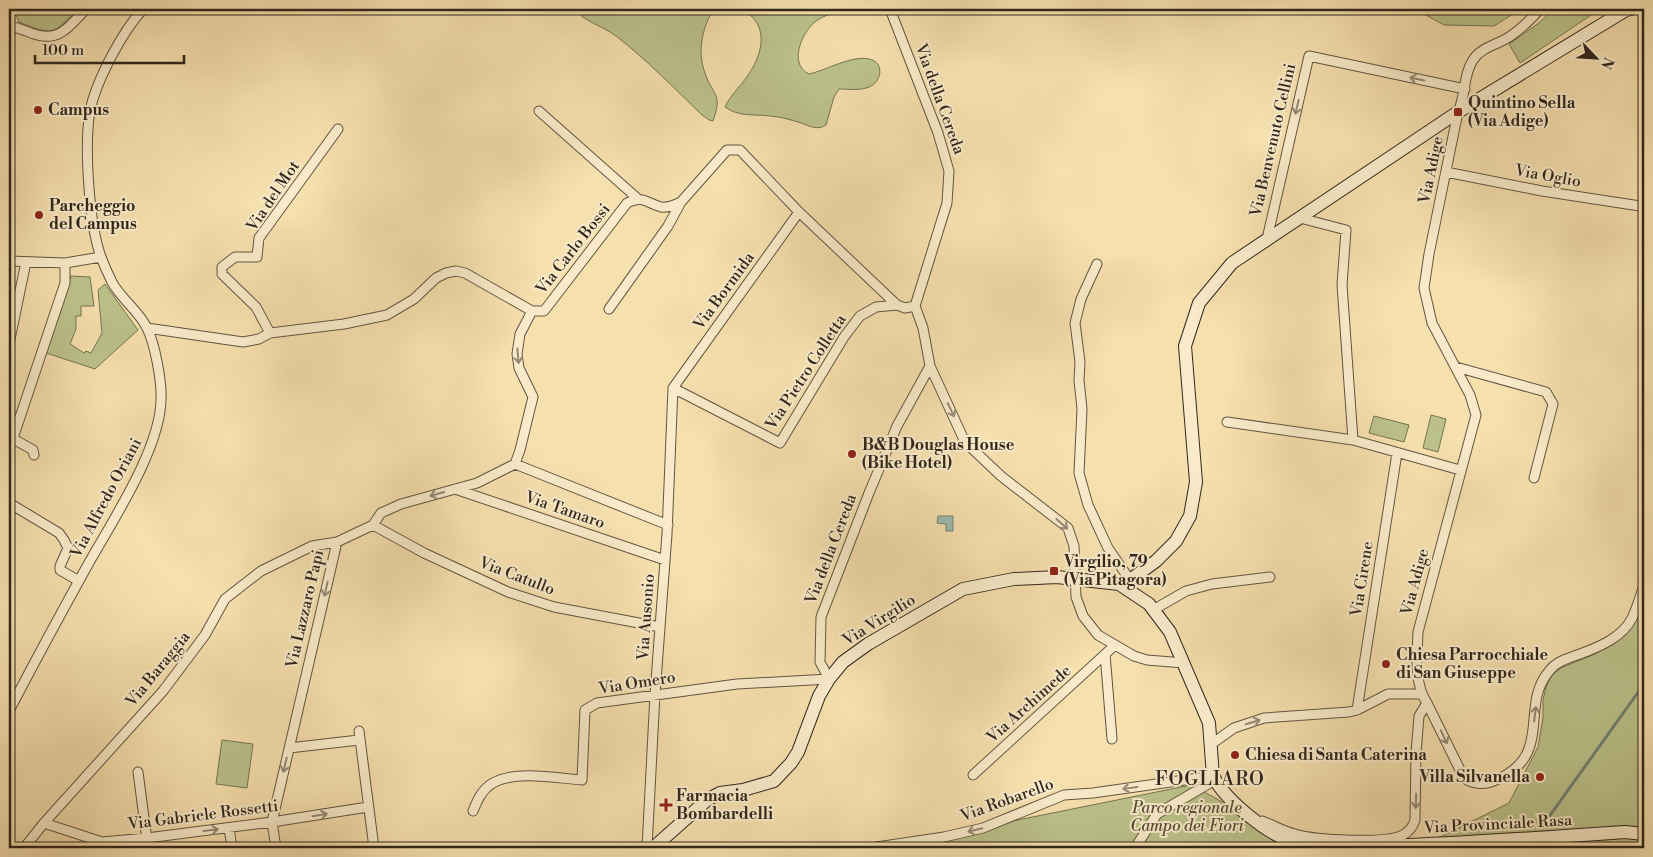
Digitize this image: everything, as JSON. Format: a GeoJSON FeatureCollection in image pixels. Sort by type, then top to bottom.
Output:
{"type":"FeatureCollection","features":[{"type":"Feature","properties":{"kind":"main road","name":"Via Benvenuto Cellini"},"geometry":{"type":"LineString","coordinates":[[1125,582],[1156,561],[1176,541],[1190,516],[1196,482],[1186,346],[1199,302],[1232,263],[1458,112],[1626,10],[1631,9]]}},
{"type":"Feature","properties":{"kind":"main road","name":"Via Virgilio"},"geometry":{"type":"LineString","coordinates":[[653,848],[707,800],[720,793],[742,790],[774,780],[792,763],[819,696],[829,679],[843,662],[868,644],[963,589],[1014,579],[1057,577],[1125,582]]}},
{"type":"Feature","properties":{"kind":"main road"},"geometry":{"type":"LineString","coordinates":[[1125,582],[1149,604],[1170,632],[1209,723],[1214,778]]}},
{"type":"Feature","properties":{"kind":"main road","name":"Via Provinciale Rasa"},"geometry":{"type":"LineString","coordinates":[[1214,778],[1224,793],[1251,818],[1269,830],[1292,841],[1317,847],[1460,846],[1625,832],[1644,834]]}},
{"type":"Feature","properties":{"kind":"street"},"geometry":{"type":"LineString","coordinates":[[9,26],[48,38],[62,32],[86,9]]}},
{"type":"Feature","properties":{"kind":"street","name":"Via Alfredo Oriani"},"geometry":{"type":"LineString","coordinates":[[9,710],[135,480],[155,438],[162,400],[159,368],[147,328],[113,284],[101,257],[94,228],[90,196],[88,144],[90,112],[97,89],[118,44],[134,18],[143,9]]}},
{"type":"Feature","properties":{"kind":"street","name":"Via della Cereda"},"geometry":{"type":"LineString","coordinates":[[890,9],[938,133],[949,171],[947,203],[915,306]]}},
{"type":"Feature","properties":{"kind":"street","name":"Via Adige"},"geometry":{"type":"LineString","coordinates":[[1421,694],[1416,658],[1418,632],[1476,415],[1470,395],[1432,323],[1424,288],[1458,112],[1463,101],[1470,66],[1480,51],[1509,37],[1540,9]]}},
{"type":"Feature","properties":{"kind":"street","name":"Via Benvenuto Cellini"},"geometry":{"type":"LineString","coordinates":[[1267,239],[1309,56],[1465,89]]}},
{"type":"Feature","properties":{"kind":"street"},"geometry":{"type":"LineString","coordinates":[[539,110],[636,198],[662,207],[681,202]]}},
{"type":"Feature","properties":{"kind":"street","name":"Via del Mot"},"geometry":{"type":"LineString","coordinates":[[270,333],[256,307],[222,274],[222,267],[235,257],[258,257],[259,238],[338,129]]}},
{"type":"Feature","properties":{"kind":"street"},"geometry":{"type":"LineString","coordinates":[[609,310],[668,226],[681,202],[727,150],[740,150],[800,212],[897,305]]}},
{"type":"Feature","properties":{"kind":"street","name":"Via Oglio"},"geometry":{"type":"LineString","coordinates":[[1446,172],[1542,191],[1640,206],[1644,202]]}},
{"type":"Feature","properties":{"kind":"street","name":"Via Carlo Bossi"},"geometry":{"type":"LineString","coordinates":[[532,311],[544,311],[627,203],[636,198]]}},
{"type":"Feature","properties":{"kind":"street","name":"Via Bormida"},"geometry":{"type":"LineString","coordinates":[[673,388],[800,212]]}},
{"type":"Feature","properties":{"kind":"street"},"geometry":{"type":"LineString","coordinates":[[1300,218],[1346,230],[1342,285],[1353,440]]}},
{"type":"Feature","properties":{"kind":"street"},"geometry":{"type":"LineString","coordinates":[[9,261],[65,263],[101,257]]}},
{"type":"Feature","properties":{"kind":"street"},"geometry":{"type":"LineString","coordinates":[[9,344],[26,262]]}},
{"type":"Feature","properties":{"kind":"street"},"geometry":{"type":"LineString","coordinates":[[34,455],[33,450],[17,441],[14,435],[65,283],[65,263]]}},
{"type":"Feature","properties":{"kind":"street"},"geometry":{"type":"LineString","coordinates":[[1097,264],[1081,299],[1075,323],[1080,362],[1082,409],[1079,473],[1088,505],[1125,582]]}},
{"type":"Feature","properties":{"kind":"street"},"geometry":{"type":"LineString","coordinates":[[147,328],[242,342],[259,339],[270,333],[344,324],[387,314],[414,299],[436,278],[456,270],[465,273],[532,311],[520,334],[516,354],[519,368],[533,396],[515,464],[668,526]]}},
{"type":"Feature","properties":{"kind":"street","name":"Via Pietro Colletta"},"geometry":{"type":"LineString","coordinates":[[673,388],[780,443],[844,337],[860,316],[876,308],[897,305],[906,308],[915,306]]}},
{"type":"Feature","properties":{"kind":"street"},"geometry":{"type":"LineString","coordinates":[[915,306],[923,328],[930,366],[965,442],[1001,476],[1068,528],[1074,546],[1076,597],[1083,616],[1098,635],[1134,656],[1147,660],[1184,663]]}},
{"type":"Feature","properties":{"kind":"street","name":"Via della Cereda"},"geometry":{"type":"LineString","coordinates":[[829,679],[820,662],[821,617],[868,493],[897,426],[930,366]]}},
{"type":"Feature","properties":{"kind":"street"},"geometry":{"type":"LineString","coordinates":[[1456,367],[1546,392],[1553,404],[1534,478]]}},
{"type":"Feature","properties":{"kind":"street","name":"Via Ausonio"},"geometry":{"type":"LineString","coordinates":[[647,848],[655,694],[668,526],[673,388]]}},
{"type":"Feature","properties":{"kind":"street"},"geometry":{"type":"LineString","coordinates":[[1227,422],[1353,440],[1460,470]]}},
{"type":"Feature","properties":{"kind":"street","name":"Via Cirene"},"geometry":{"type":"LineString","coordinates":[[1357,710],[1397,453]]}},
{"type":"Feature","properties":{"kind":"street","name":"Via Lazzaro Papi"},"geometry":{"type":"LineString","coordinates":[[276,848],[272,822],[336,542],[374,525],[382,513],[401,504],[477,483],[515,464]]}},
{"type":"Feature","properties":{"kind":"street","name":"Via Tamaro"},"geometry":{"type":"LineString","coordinates":[[455,489],[665,560]]}},
{"type":"Feature","properties":{"kind":"street","name":"Via Alfredo Oriani"},"geometry":{"type":"LineString","coordinates":[[9,503],[59,534],[68,548],[60,570],[79,581]]}},
{"type":"Feature","properties":{"kind":"street","name":"Via Catullo"},"geometry":{"type":"LineString","coordinates":[[374,525],[424,553],[508,592],[554,607],[660,627]]}},
{"type":"Feature","properties":{"kind":"street","name":"Via Baraggia"},"geometry":{"type":"LineString","coordinates":[[24,848],[163,690],[205,635],[225,599],[262,571],[312,546],[336,542]]}},
{"type":"Feature","properties":{"kind":"street"},"geometry":{"type":"LineString","coordinates":[[1153,610],[1186,591],[1212,584],[1270,577]]}},
{"type":"Feature","properties":{"kind":"street"},"geometry":{"type":"LineString","coordinates":[[1210,745],[1234,728],[1264,718],[1349,712],[1357,710],[1388,694],[1421,694],[1464,778],[1481,784],[1491,782],[1505,776],[1519,765],[1527,755],[1532,745],[1538,689],[1544,677],[1558,663],[1598,648],[1617,635],[1631,620],[1644,586]]}},
{"type":"Feature","properties":{"kind":"street","name":"Via Archimede"},"geometry":{"type":"LineString","coordinates":[[972,776],[1114,646]]}},
{"type":"Feature","properties":{"kind":"street"},"geometry":{"type":"LineString","coordinates":[[1105,654],[1112,739]]}},
{"type":"Feature","properties":{"kind":"street","name":"Via Omero"},"geometry":{"type":"LineString","coordinates":[[473,811],[480,795],[492,783],[515,776],[582,780],[585,710],[597,703],[737,684],[829,679]]}},
{"type":"Feature","properties":{"kind":"street"},"geometry":{"type":"LineString","coordinates":[[1251,818],[1295,834],[1325,839],[1350,841],[1402,836],[1412,829],[1415,820],[1418,725],[1419,716],[1427,703]]}},
{"type":"Feature","properties":{"kind":"street"},"geometry":{"type":"LineString","coordinates":[[289,748],[359,736],[374,848]]}},
{"type":"Feature","properties":{"kind":"street"},"geometry":{"type":"LineString","coordinates":[[138,772],[147,844]]}},
{"type":"Feature","properties":{"kind":"street"},"geometry":{"type":"LineString","coordinates":[[1135,848],[1157,814],[1214,778]]}},
{"type":"Feature","properties":{"kind":"street","name":"Via Robarello"},"geometry":{"type":"LineString","coordinates":[[870,848],[944,837],[983,828],[1064,795],[1214,778]]}},
{"type":"Feature","properties":{"kind":"street","name":"Via Gabriele Rossetti"},"geometry":{"type":"LineString","coordinates":[[44,823],[101,845],[147,844],[229,828],[368,807]]}},
{"type":"Feature","properties":{"kind":"street"},"geometry":{"type":"LineString","coordinates":[[229,828],[232,848]]}},
{"type":"Feature","properties":{"kind":"street"},"geometry":{"type":"LineString","coordinates":[[1587,848],[1644,848]]}},
{"type":"Feature","properties":{"kind":"green space"},"geometry":{"type":"Polygon","coordinates":[[[18,9],[78,9],[63,24],[52,31],[46,31],[19,22],[16,15],[18,9]]]}},
{"type":"Feature","properties":{"kind":"green space"},"geometry":{"type":"Polygon","coordinates":[[[574,9],[714,9],[706,24],[701,48],[705,73],[717,99],[713,121],[702,115],[660,74],[611,32],[583,17],[574,9]]]}},
{"type":"Feature","properties":{"kind":"green space"},"geometry":{"type":"Polygon","coordinates":[[[741,9],[856,9],[853,13],[838,12],[830,14],[813,24],[800,46],[799,62],[802,69],[809,74],[855,59],[869,59],[878,64],[880,72],[877,81],[865,88],[839,89],[834,97],[826,125],[818,128],[779,117],[746,115],[730,110],[725,107],[729,99],[752,69],[760,50],[760,31],[757,23],[751,15],[741,9]]]}},
{"type":"Feature","properties":{"kind":"green space"},"geometry":{"type":"Polygon","coordinates":[[[1415,9],[1521,9],[1494,26],[1444,25],[1415,9]]]}},
{"type":"Feature","properties":{"kind":"green space"},"geometry":{"type":"Polygon","coordinates":[[[1554,9],[1600,9],[1520,63],[1509,44],[1539,23],[1554,9]]]}},
{"type":"Feature","properties":{"kind":"green space"},"geometry":{"type":"Polygon","coordinates":[[[71,276],[90,277],[94,306],[81,306],[81,316],[76,316],[76,329],[70,344],[84,353],[86,351],[91,353],[102,333],[98,290],[105,284],[138,330],[95,369],[43,352],[71,276]]]}},
{"type":"Feature","properties":{"kind":"green space"},"geometry":{"type":"Polygon","coordinates":[[[1431,415],[1446,419],[1438,452],[1423,448],[1431,415]]]}},
{"type":"Feature","properties":{"kind":"green space"},"geometry":{"type":"Polygon","coordinates":[[[1374,416],[1409,425],[1404,442],[1369,433],[1374,416]]]}},
{"type":"Feature","properties":{"kind":"green space"},"geometry":{"type":"Polygon","coordinates":[[[1644,603],[1644,848],[1418,848],[1509,803],[1538,747],[1543,718],[1543,700],[1546,687],[1552,675],[1561,668],[1597,653],[1615,641],[1629,629],[1644,603]]]}},
{"type":"Feature","properties":{"kind":"green space"},"geometry":{"type":"Polygon","coordinates":[[[222,740],[253,744],[247,788],[216,784],[222,740]]]}},
{"type":"Feature","properties":{"kind":"green space","name":"Parco regionale Campo dei Fiori"},"geometry":{"type":"Polygon","coordinates":[[[1191,785],[1222,802],[1275,839],[1295,848],[891,848],[1008,822],[1191,785]]]}},
{"type":"Feature","properties":{"kind":"shaded area"},"geometry":{"type":"Polygon","coordinates":[[[938,516],[953,516],[953,531],[946,531],[946,524],[937,523],[938,516]]]}},
{"type":"Feature","properties":{"kind":"waterway"},"geometry":{"type":"LineString","coordinates":[[1546,821],[1644,684]]}},
{"type":"Feature","properties":{"kind":"place","name":"Campus"},"geometry":{"type":"Point","coordinates":[38,110]}},
{"type":"Feature","properties":{"kind":"place","name":"Quintino Sella (Via Adige)"},"geometry":{"type":"Point","coordinates":[1458,112]}},
{"type":"Feature","properties":{"kind":"place","name":"Parcheggio del Campus"},"geometry":{"type":"Point","coordinates":[39,215]}},
{"type":"Feature","properties":{"kind":"place","name":"B&B Douglas House (Bike Hotel)"},"geometry":{"type":"Point","coordinates":[852,454]}},
{"type":"Feature","properties":{"kind":"place","name":"Virgilio, 79 (Via Pitagora)"},"geometry":{"type":"Point","coordinates":[1054,571]}},
{"type":"Feature","properties":{"kind":"place","name":"Chiesa Parrocchiale di San Giuseppe"},"geometry":{"type":"Point","coordinates":[1386,664]}},
{"type":"Feature","properties":{"kind":"place","name":"Chiesa di Santa Caterina"},"geometry":{"type":"Point","coordinates":[1235,755]}},
{"type":"Feature","properties":{"kind":"place","name":"Villa Silvanella"},"geometry":{"type":"Point","coordinates":[1540,777]}},
{"type":"Feature","properties":{"kind":"place","name":"Farmacia Bombardelli"},"geometry":{"type":"Point","coordinates":[666,805]}},
{"type":"Feature","properties":{"kind":"district","name":"FOGLIARO"},"geometry":{"type":"Point","coordinates":[1210,779]}}]}
